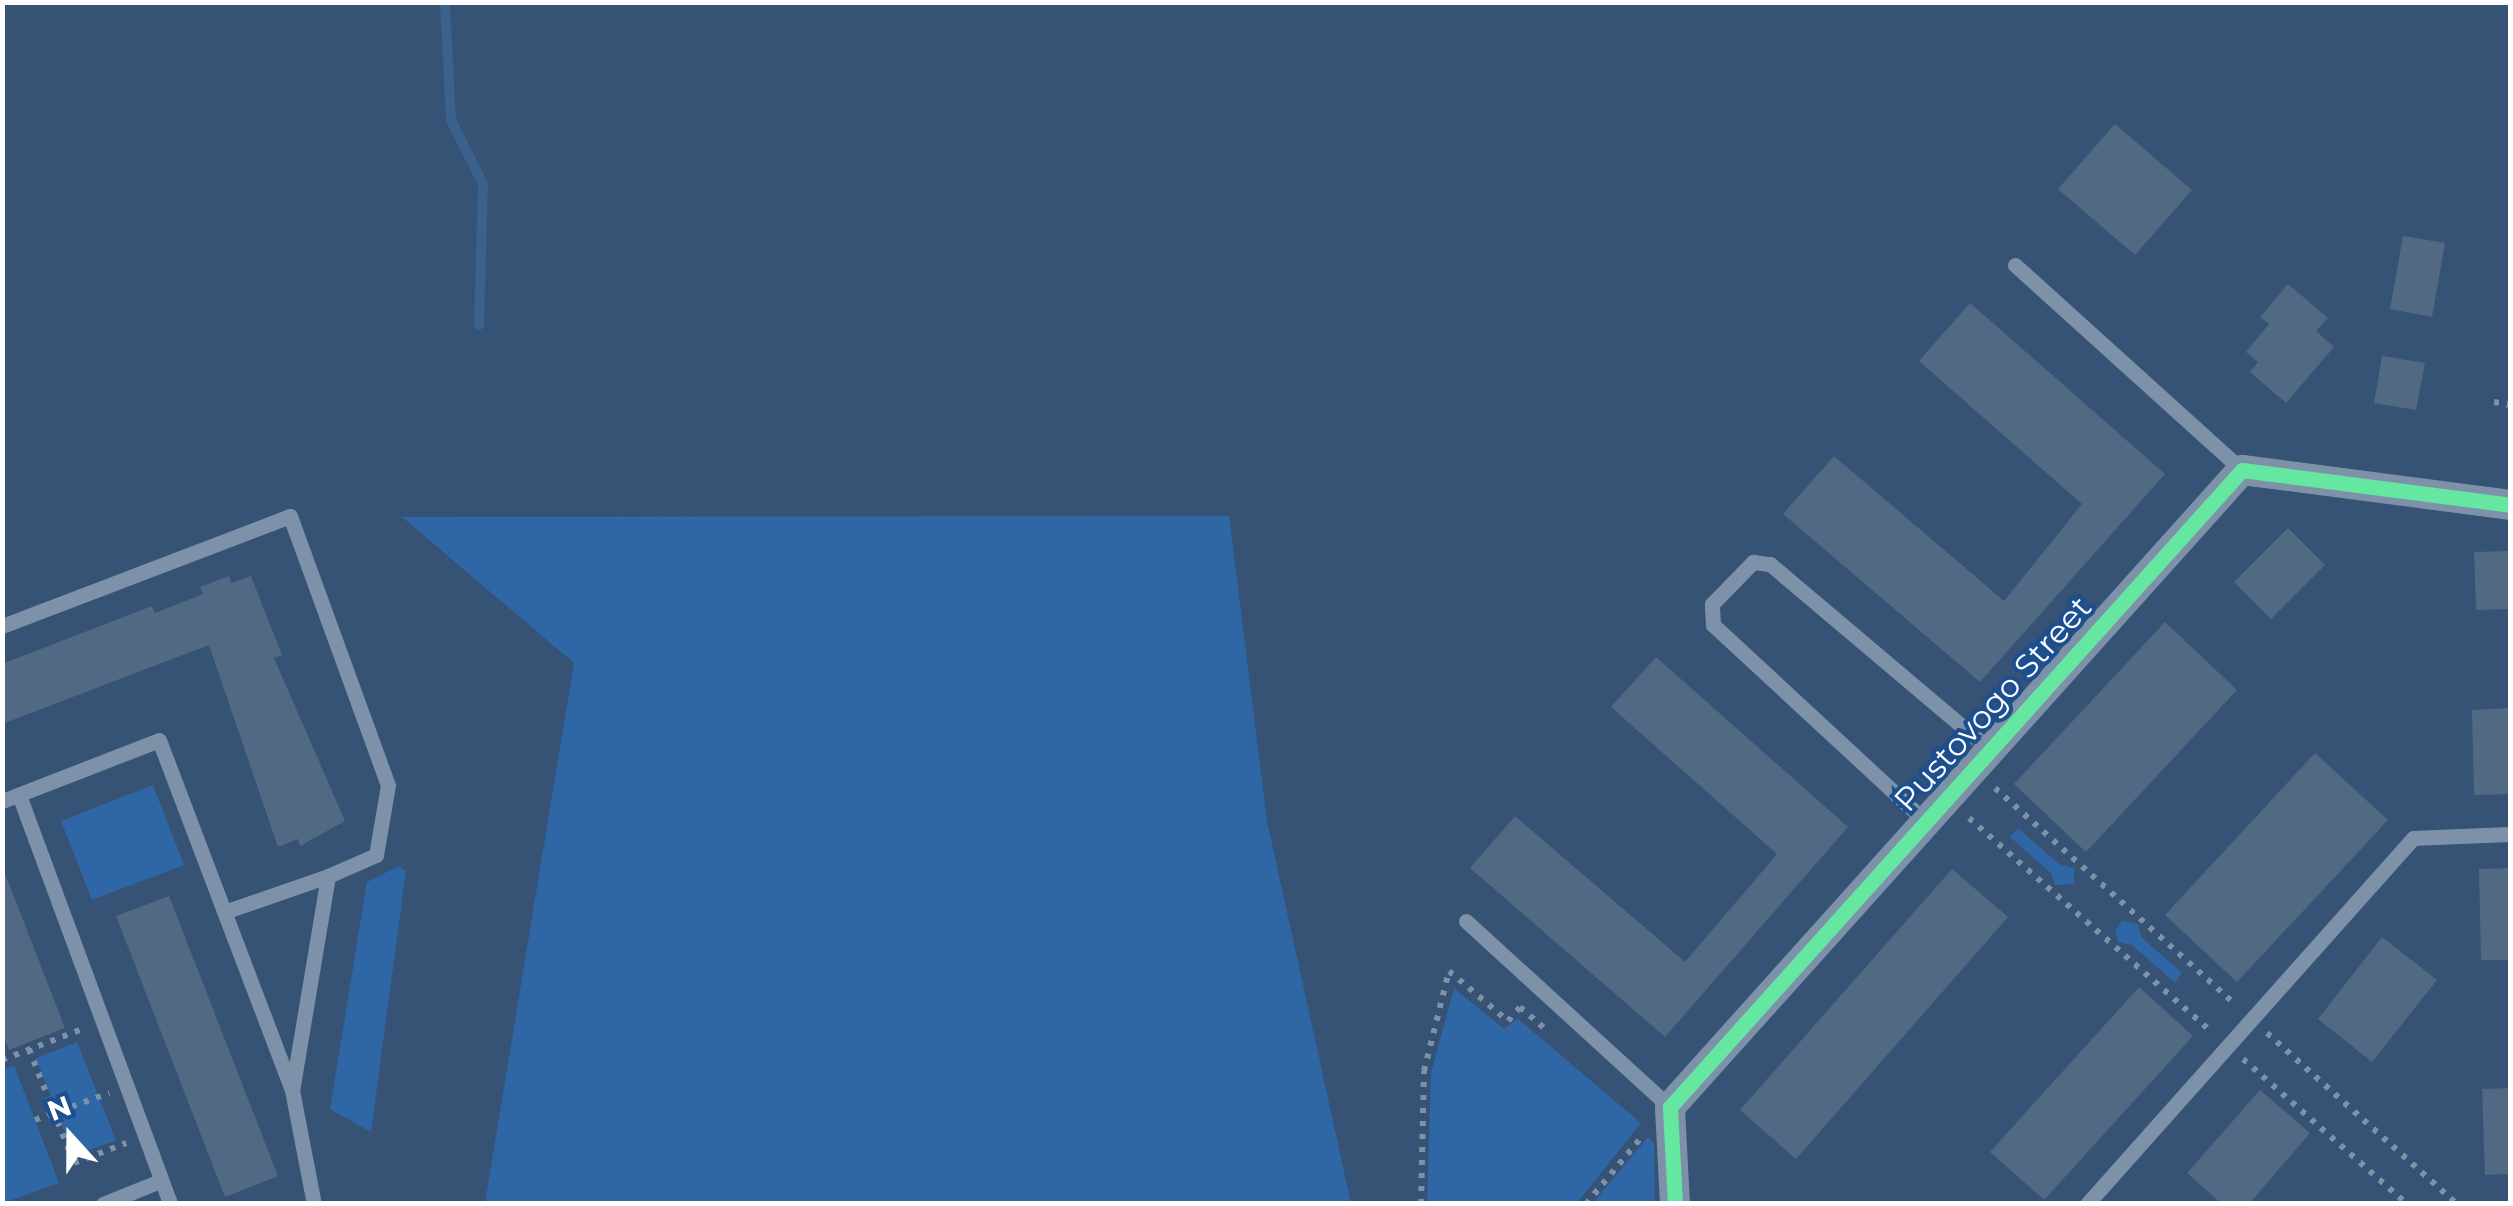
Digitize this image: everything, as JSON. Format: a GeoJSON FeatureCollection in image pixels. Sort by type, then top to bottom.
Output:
{"type":"FeatureCollection","features":[{"type":"Feature","properties":{"kind":"street"},"geometry":{"type":"LineString","coordinates":[[2242,470],[2510,505]]}},
{"type":"Feature","properties":{"kind":"street","name":"Pustovogo Street"},"geometry":{"type":"LineString","coordinates":[[1662,1116],[2242,470]]}},
{"type":"Feature","properties":{"kind":"street"},"geometry":{"type":"LineString","coordinates":[[1662,1116],[1675,1204]]}},
{"type":"Feature","properties":{"kind":"lane"},"geometry":{"type":"LineString","coordinates":[[2015,265],[2242,470]]}},
{"type":"Feature","properties":{"kind":"lane"},"geometry":{"type":"LineString","coordinates":[[2,626],[290,516],[388,786],[376,856],[227,911]]}},
{"type":"Feature","properties":{"kind":"lane"},"geometry":{"type":"LineString","coordinates":[[1925,821],[1712,625],[1712,604],[1753,562],[1770,564],[1981,758]]}},
{"type":"Feature","properties":{"kind":"lane"},"geometry":{"type":"LineString","coordinates":[[2,801],[159,740],[292,1090],[315,1197],[303,1204]]}},
{"type":"Feature","properties":{"kind":"lane"},"geometry":{"type":"LineString","coordinates":[[19,795],[170,1204]]}},
{"type":"Feature","properties":{"kind":"lane"},"geometry":{"type":"LineString","coordinates":[[2087,1204],[2413,838],[2510,834]]}},
{"type":"Feature","properties":{"kind":"lane"},"geometry":{"type":"LineString","coordinates":[[292,1090],[328,876]]}},
{"type":"Feature","properties":{"kind":"lane"},"geometry":{"type":"LineString","coordinates":[[1466,921],[1662,1116]]}},
{"type":"Feature","properties":{"kind":"lane"},"geometry":{"type":"LineString","coordinates":[[104,1204],[160,1181]]}},
{"type":"Feature","properties":{"kind":"path"},"geometry":{"type":"LineString","coordinates":[[2494,402],[2510,406]]}},
{"type":"Feature","properties":{"kind":"path"},"geometry":{"type":"LineString","coordinates":[[1981,758],[2252,1019],[2457,1204]]}},
{"type":"Feature","properties":{"kind":"path"},"geometry":{"type":"LineString","coordinates":[[1946,798],[2407,1204]]}},
{"type":"Feature","properties":{"kind":"path"},"geometry":{"type":"LineString","coordinates":[[1421,1204],[1424,1071],[1448,971],[1508,1020],[1520,1007],[1550,1033]]}},
{"type":"Feature","properties":{"kind":"path"},"geometry":{"type":"LineString","coordinates":[[2,1060],[102,1021]]}},
{"type":"Feature","properties":{"kind":"path"},"geometry":{"type":"LineString","coordinates":[[30,1049],[74,1164],[144,1136]]}},
{"type":"Feature","properties":{"kind":"path"},"geometry":{"type":"LineString","coordinates":[[35,1120],[126,1086]]}},
{"type":"Feature","properties":{"kind":"path"},"geometry":{"type":"LineString","coordinates":[[1586,1204],[1662,1116]]}},
{"type":"Feature","properties":{"kind":"shaded area"},"geometry":{"type":"Polygon","coordinates":[[[1229,516],[1267,821],[1351,1203],[485,1203],[574,663],[402,517],[1229,516]]]}},
{"type":"Feature","properties":{"kind":"shaded area"},"geometry":{"type":"Polygon","coordinates":[[[153,785],[184,865],[92,900],[61,821],[153,785]]]}},
{"type":"Feature","properties":{"kind":"shaded area"},"geometry":{"type":"Polygon","coordinates":[[[2018,828],[2059,864],[2074,868],[2074,884],[2055,885],[2051,873],[2010,837],[2018,828]]]}},
{"type":"Feature","properties":{"kind":"shaded area"},"geometry":{"type":"Polygon","coordinates":[[[399,866],[406,871],[371,1132],[330,1109],[367,882],[399,866]]]}},
{"type":"Feature","properties":{"kind":"shaded area"},"geometry":{"type":"Polygon","coordinates":[[[2122,921],[2138,924],[2141,937],[2182,973],[2175,983],[2132,945],[2118,942],[2115,930],[2122,921]]]}},
{"type":"Feature","properties":{"kind":"shaded area"},"geometry":{"type":"Polygon","coordinates":[[[1454,988],[1504,1029],[1518,1019],[1641,1123],[1577,1203],[1427,1203],[1431,1073],[1454,988]]]}},
{"type":"Feature","properties":{"kind":"shaded area"},"geometry":{"type":"Polygon","coordinates":[[[77,1042],[116,1140],[74,1156],[36,1058],[77,1042]]]}},
{"type":"Feature","properties":{"kind":"shaded area"},"geometry":{"type":"Polygon","coordinates":[[[14,1065],[59,1183],[3,1203],[3,1069],[14,1065]]]}},
{"type":"Feature","properties":{"kind":"shaded area"},"geometry":{"type":"Polygon","coordinates":[[[1648,1137],[1654,1144],[1655,1203],[1593,1203],[1648,1137]]]}},
{"type":"Feature","properties":{"kind":"building"},"geometry":{"type":"Polygon","coordinates":[[[2115,124],[2192,190],[2135,255],[2058,189],[2115,124]]]}},
{"type":"Feature","properties":{"kind":"building"},"geometry":{"type":"Polygon","coordinates":[[[2403,236],[2445,243],[2432,317],[2390,309],[2403,236]]]}},
{"type":"Feature","properties":{"kind":"building"},"geometry":{"type":"Polygon","coordinates":[[[2288,284],[2328,318],[2316,331],[2334,347],[2286,403],[2250,372],[2258,362],[2246,352],[2269,324],[2260,317],[2288,284]]]}},
{"type":"Feature","properties":{"kind":"building"},"geometry":{"type":"Polygon","coordinates":[[[1970,303],[2165,474],[1980,682],[1783,514],[1834,456],[2004,601],[2082,504],[1919,361],[1970,303]]]}},
{"type":"Feature","properties":{"kind":"building"},"geometry":{"type":"Polygon","coordinates":[[[2382,356],[2425,363],[2416,410],[2374,403],[2382,356]]]}},
{"type":"Feature","properties":{"kind":"building"},"geometry":{"type":"Polygon","coordinates":[[[2288,528],[2325,565],[2271,619],[2234,582],[2288,528]]]}},
{"type":"Feature","properties":{"kind":"building"},"geometry":{"type":"Polygon","coordinates":[[[2510,551],[2510,609],[2476,610],[2474,552],[2510,551]]]}},
{"type":"Feature","properties":{"kind":"building"},"geometry":{"type":"Polygon","coordinates":[[[229,576],[231,583],[251,576],[282,655],[274,658],[345,821],[300,846],[298,839],[278,847],[209,645],[2,724],[2,664],[152,606],[155,613],[203,594],[200,587],[229,576]]]}},
{"type":"Feature","properties":{"kind":"building"},"geometry":{"type":"Polygon","coordinates":[[[2165,622],[2237,690],[2086,852],[2014,784],[2165,622]]]}},
{"type":"Feature","properties":{"kind":"building"},"geometry":{"type":"Polygon","coordinates":[[[1656,657],[1848,827],[1665,1037],[1470,868],[1515,816],[1685,962],[1777,854],[1611,707],[1656,657]]]}},
{"type":"Feature","properties":{"kind":"building"},"geometry":{"type":"Polygon","coordinates":[[[2510,708],[2510,794],[2474,795],[2472,710],[2510,708]]]}},
{"type":"Feature","properties":{"kind":"building"},"geometry":{"type":"Polygon","coordinates":[[[2315,753],[2388,820],[2237,982],[2165,915],[2315,753]]]}},
{"type":"Feature","properties":{"kind":"building"},"geometry":{"type":"Polygon","coordinates":[[[2510,868],[2510,960],[2481,960],[2479,869],[2510,868]]]}},
{"type":"Feature","properties":{"kind":"building"},"geometry":{"type":"Polygon","coordinates":[[[1952,869],[2008,917],[1796,1159],[1740,1110],[1952,869]]]}},
{"type":"Feature","properties":{"kind":"building"},"geometry":{"type":"Polygon","coordinates":[[[4,871],[65,1028],[9,1050],[2,1034],[4,871]]]}},
{"type":"Feature","properties":{"kind":"building"},"geometry":{"type":"Polygon","coordinates":[[[169,896],[278,1176],[225,1197],[116,916],[169,896]]]}},
{"type":"Feature","properties":{"kind":"building"},"geometry":{"type":"Polygon","coordinates":[[[2382,937],[2437,980],[2372,1062],[2318,1019],[2382,937]]]}},
{"type":"Feature","properties":{"kind":"building"},"geometry":{"type":"Polygon","coordinates":[[[2139,987],[2193,1036],[2044,1200],[1990,1152],[2139,987]]]}},
{"type":"Feature","properties":{"kind":"building"},"geometry":{"type":"Polygon","coordinates":[[[2510,1088],[2510,1174],[2485,1175],[2482,1089],[2510,1088]]]}},
{"type":"Feature","properties":{"kind":"building"},"geometry":{"type":"Polygon","coordinates":[[[2260,1090],[2310,1133],[2249,1204],[2222,1204],[2187,1173],[2260,1090]]]}},
{"type":"Feature","properties":{"kind":"waterway"},"geometry":{"type":"LineString","coordinates":[[445,2],[451,120],[483,184],[479,325]]}},
{"type":"Feature","properties":{"kind":"cycle path"},"geometry":{"type":"LineString","coordinates":[[1675,1204],[1670,1107],[2242,470],[2510,505]]}}]}
